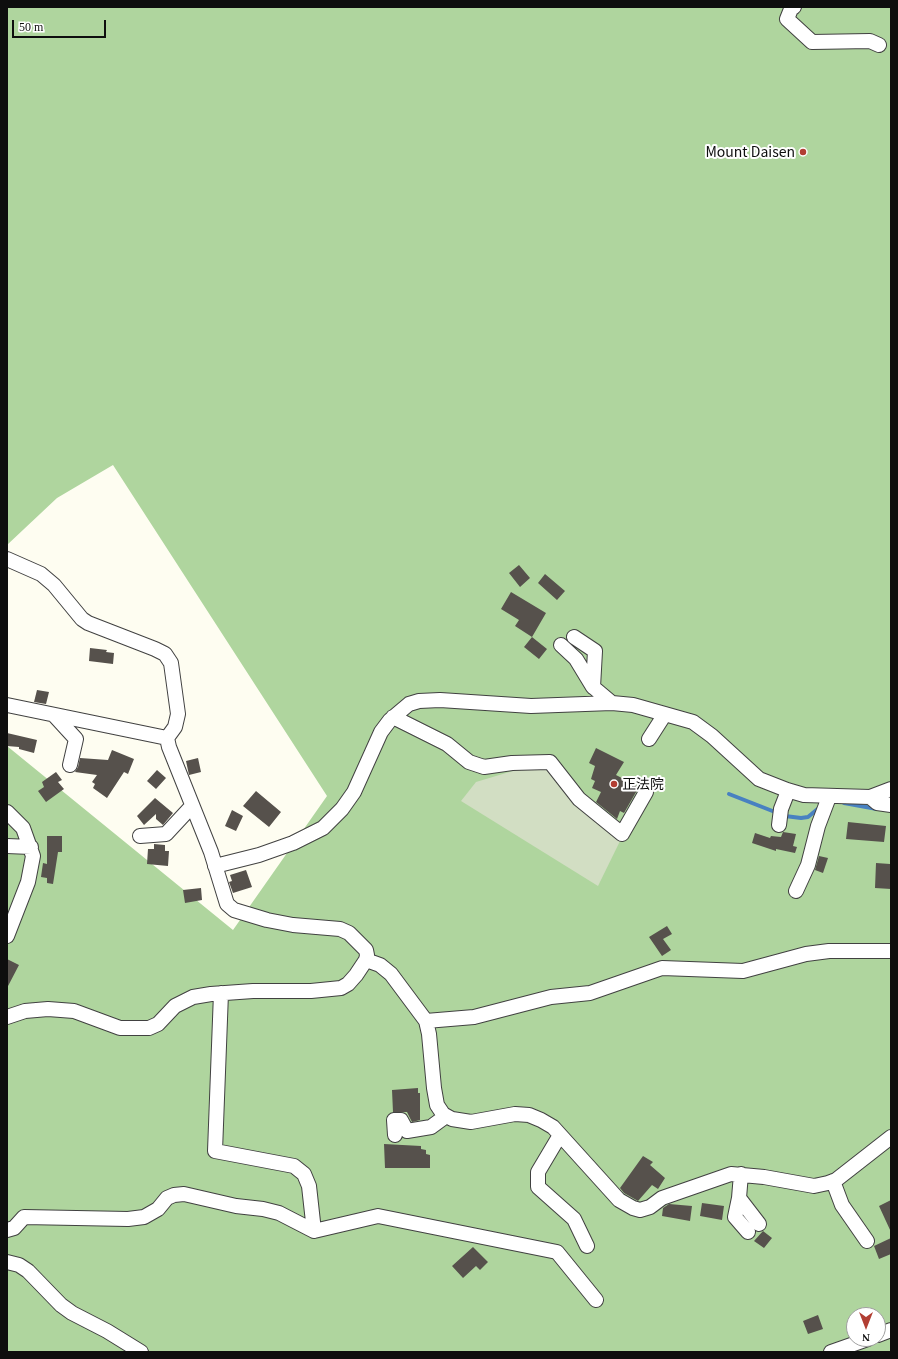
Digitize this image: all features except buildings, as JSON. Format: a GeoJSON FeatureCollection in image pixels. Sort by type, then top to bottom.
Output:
{"type":"FeatureCollection","features":[{"type":"Feature","properties":{"kind":"street"},"geometry":{"type":"LineString","coordinates":[[794,7],[791,9],[787,19],[812,42],[870,41],[879,45]]}},
{"type":"Feature","properties":{"kind":"street"},"geometry":{"type":"LineString","coordinates":[[7,559],[19,563],[54,584],[82,619],[88,624],[165,654],[171,663],[178,714],[175,727],[168,738],[172,758],[215,866],[227,904],[234,910],[293,925],[340,929],[349,933],[366,950],[366,960],[348,984],[340,988],[221,993],[193,997],[175,1006],[158,1024],[144,1028],[120,1028],[74,1011],[31,1010],[7,1017]]}},
{"type":"Feature","properties":{"kind":"street"},"geometry":{"type":"LineString","coordinates":[[574,638],[594,651],[594,687]]}},
{"type":"Feature","properties":{"kind":"street"},"geometry":{"type":"LineString","coordinates":[[561,645],[576,659],[594,687],[612,702]]}},
{"type":"Feature","properties":{"kind":"street"},"geometry":{"type":"LineString","coordinates":[[215,866],[259,855],[293,843],[323,828],[342,809],[354,792],[381,732],[393,717],[409,704],[419,701],[440,700],[531,706],[612,702],[633,705],[692,722],[703,728],[759,779],[788,791],[827,803],[870,797],[891,789]]}},
{"type":"Feature","properties":{"kind":"street"},"geometry":{"type":"LineString","coordinates":[[7,705],[168,738]]}},
{"type":"Feature","properties":{"kind":"street"},"geometry":{"type":"LineString","coordinates":[[649,739],[665,714]]}},
{"type":"Feature","properties":{"kind":"street"},"geometry":{"type":"LineString","coordinates":[[54,715],[76,739],[70,766]]}},
{"type":"Feature","properties":{"kind":"street"},"geometry":{"type":"LineString","coordinates":[[393,717],[447,744],[469,762],[484,767],[512,763],[550,762],[579,799],[622,834],[646,792]]}},
{"type":"Feature","properties":{"kind":"street"},"geometry":{"type":"LineString","coordinates":[[779,825],[788,791]]}},
{"type":"Feature","properties":{"kind":"street"},"geometry":{"type":"LineString","coordinates":[[870,797],[877,803],[891,805]]}},
{"type":"Feature","properties":{"kind":"street"},"geometry":{"type":"LineString","coordinates":[[796,891],[808,865],[818,826],[827,803]]}},
{"type":"Feature","properties":{"kind":"street"},"geometry":{"type":"LineString","coordinates":[[140,836],[166,834],[192,806]]}},
{"type":"Feature","properties":{"kind":"street"},"geometry":{"type":"LineString","coordinates":[[7,812],[23,828],[33,856],[28,882],[7,936]]}},
{"type":"Feature","properties":{"kind":"street"},"geometry":{"type":"LineString","coordinates":[[7,846],[31,847]]}},
{"type":"Feature","properties":{"kind":"street"},"geometry":{"type":"LineString","coordinates":[[426,1021],[474,1017],[552,997],[590,993],[662,968],[737,972],[806,954],[829,951],[891,950]]}},
{"type":"Feature","properties":{"kind":"street"},"geometry":{"type":"LineString","coordinates":[[366,960],[380,965],[391,974],[426,1021],[437,1105],[443,1114],[460,1121],[471,1122],[515,1114],[529,1115],[547,1124],[560,1135],[619,1200],[640,1210],[650,1207],[662,1198],[710,1180],[731,1174],[740,1174],[814,1186],[833,1181],[891,1137]]}},
{"type":"Feature","properties":{"kind":"street"},"geometry":{"type":"LineString","coordinates":[[221,993],[215,1151],[229,1155],[294,1166],[304,1174],[309,1186],[314,1231]]}},
{"type":"Feature","properties":{"kind":"street"},"geometry":{"type":"LineString","coordinates":[[395,1135],[394,1120],[401,1120],[407,1131],[431,1127],[446,1116]]}},
{"type":"Feature","properties":{"kind":"street"},"geometry":{"type":"LineString","coordinates":[[560,1135],[538,1172],[538,1187],[574,1219],[587,1246]]}},
{"type":"Feature","properties":{"kind":"street"},"geometry":{"type":"LineString","coordinates":[[740,1174],[739,1198],[735,1217],[748,1232]]}},
{"type":"Feature","properties":{"kind":"street"},"geometry":{"type":"LineString","coordinates":[[833,1181],[842,1205],[867,1241]]}},
{"type":"Feature","properties":{"kind":"street"},"geometry":{"type":"LineString","coordinates":[[7,1230],[14,1228],[24,1217],[128,1219],[144,1217],[158,1209],[167,1198],[174,1194],[184,1194],[236,1206],[263,1209],[279,1213],[314,1231],[378,1216],[557,1252],[596,1300]]}},
{"type":"Feature","properties":{"kind":"street"},"geometry":{"type":"LineString","coordinates":[[739,1198],[759,1224]]}},
{"type":"Feature","properties":{"kind":"street"},"geometry":{"type":"LineString","coordinates":[[7,1262],[19,1265],[28,1271],[61,1305],[72,1313],[141,1352]]}},
{"type":"Feature","properties":{"kind":"street"},"geometry":{"type":"LineString","coordinates":[[831,1352],[846,1347]]}},
{"type":"Feature","properties":{"kind":"green space"},"geometry":{"type":"Polygon","coordinates":[[[7,7],[891,7],[891,1352],[7,1352],[7,746],[233,930],[327,796],[113,465],[57,498],[7,545],[7,7]]]}},
{"type":"Feature","properties":{"kind":"green space"},"geometry":{"type":"Polygon","coordinates":[[[526,767],[559,768],[622,837],[598,886],[461,801],[476,782],[526,767]]]}},
{"type":"Feature","properties":{"kind":"waterway"},"geometry":{"type":"LineString","coordinates":[[729,794],[775,812]]}},
{"type":"Feature","properties":{"kind":"waterway"},"geometry":{"type":"LineString","coordinates":[[844,803],[877,809]]}},
{"type":"Feature","properties":{"kind":"waterway"},"geometry":{"type":"LineString","coordinates":[[785,816],[801,818],[808,817],[820,807]]}},
{"type":"Feature","properties":{"kind":"place","name":"Mount Daisen"},"geometry":{"type":"Point","coordinates":[803,152]}},
{"type":"Feature","properties":{"kind":"place","name":"正法院"},"geometry":{"type":"Point","coordinates":[614,784]}}]}
